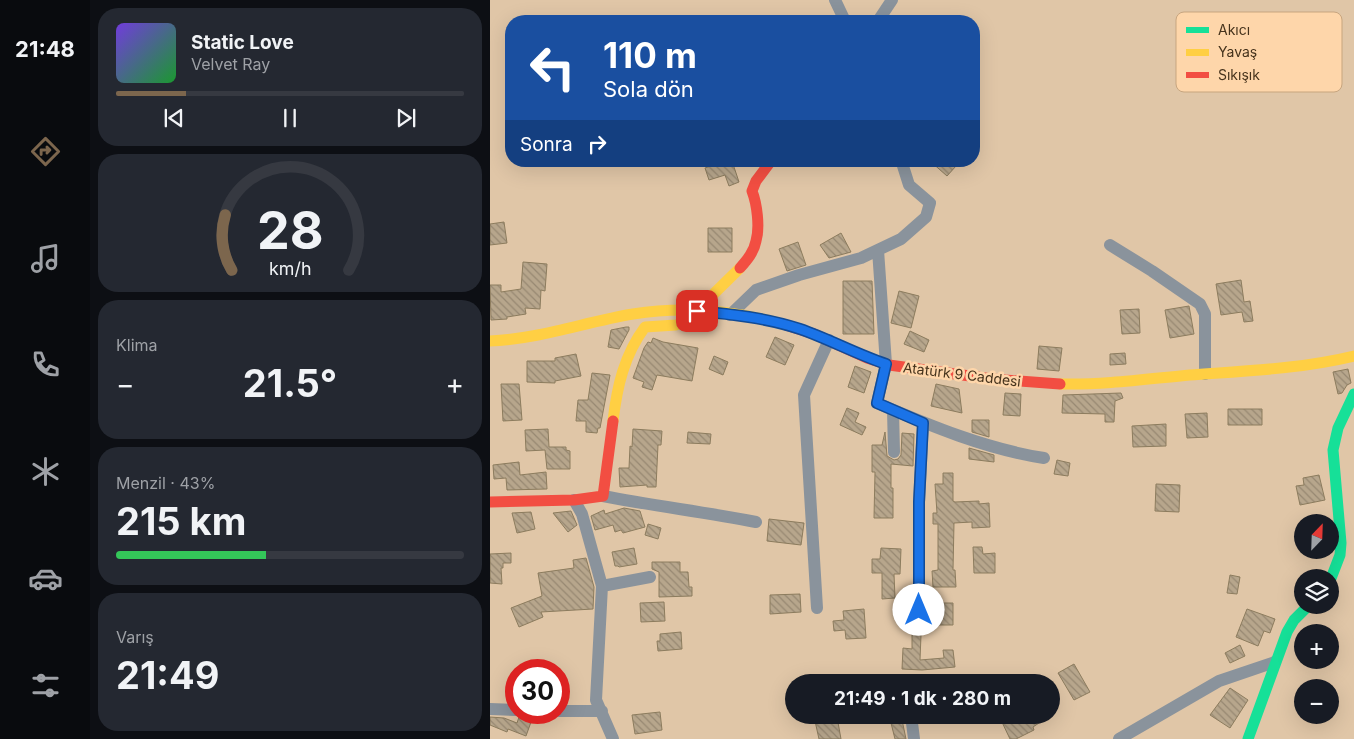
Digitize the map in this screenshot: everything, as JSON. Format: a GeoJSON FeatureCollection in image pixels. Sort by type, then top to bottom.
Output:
{"type":"FeatureCollection","features":[{"type":"Feature","properties":{"kind":"street"},"geometry":{"type":"LineString","coordinates":[[835,0],[842,15]]}},
{"type":"Feature","properties":{"kind":"street"},"geometry":{"type":"LineString","coordinates":[[882,15],[892,0]]}},
{"type":"Feature","properties":{"kind":"street"},"geometry":{"type":"LineString","coordinates":[[603,496],[610,439],[624,363],[636,336],[645,327],[676,326],[686,321],[737,272],[751,254],[757,240],[757,205],[752,191],[756,181],[766,167]]}},
{"type":"Feature","properties":{"kind":"street"},"geometry":{"type":"LineString","coordinates":[[730,315],[756,290],[799,274],[861,258],[901,239],[926,217],[930,203],[909,185],[903,167]]}},
{"type":"Feature","properties":{"kind":"street"},"geometry":{"type":"LineString","coordinates":[[1110,245],[1200,304],[1204,314],[1204,374]]}},
{"type":"Feature","properties":{"kind":"street"},"geometry":{"type":"LineString","coordinates":[[878,250],[886,364],[877,403],[923,423],[1014,453],[1044,458]]}},
{"type":"Feature","properties":{"kind":"street","name":"Atatürk 9 Caddesi"},"geometry":{"type":"LineString","coordinates":[[490,341],[539,337],[631,314],[667,310],[697,311],[785,324],[886,364],[980,377],[1054,384],[1100,383],[1270,370],[1354,356]]}},
{"type":"Feature","properties":{"kind":"street"},"geometry":{"type":"LineString","coordinates":[[817,608],[804,395],[829,340]]}},
{"type":"Feature","properties":{"kind":"street"},"geometry":{"type":"LineString","coordinates":[[1335,569],[1342,543],[1333,450],[1334,440],[1336,430],[1354,394]]}},
{"type":"Feature","properties":{"kind":"street"},"geometry":{"type":"LineString","coordinates":[[893,410],[894,452]]}},
{"type":"Feature","properties":{"kind":"street"},"geometry":{"type":"LineString","coordinates":[[919,627],[919,502],[923,423]]}},
{"type":"Feature","properties":{"kind":"street"},"geometry":{"type":"LineString","coordinates":[[490,502],[574,500],[603,496],[756,522]]}},
{"type":"Feature","properties":{"kind":"street"},"geometry":{"type":"LineString","coordinates":[[574,500],[582,514],[602,586],[596,700],[602,710],[613,739]]}},
{"type":"Feature","properties":{"kind":"street"},"geometry":{"type":"LineString","coordinates":[[602,586],[650,577]]}},
{"type":"Feature","properties":{"kind":"street"},"geometry":{"type":"LineString","coordinates":[[1248,739],[1287,632],[1300,614]]}},
{"type":"Feature","properties":{"kind":"street"},"geometry":{"type":"LineString","coordinates":[[1119,739],[1219,681],[1275,662]]}},
{"type":"Feature","properties":{"kind":"street"},"geometry":{"type":"LineString","coordinates":[[490,709],[505,710]]}},
{"type":"Feature","properties":{"kind":"street"},"geometry":{"type":"LineString","coordinates":[[570,711],[602,710]]}},
{"type":"Feature","properties":{"kind":"street"},"geometry":{"type":"LineString","coordinates":[[912,724],[914,739]]}},
{"type":"Feature","properties":{"kind":"building"},"geometry":{"type":"Polygon","coordinates":[[[734,167],[739,182],[729,186],[725,175],[709,180],[705,168],[734,167]]]}},
{"type":"Feature","properties":{"kind":"building"},"geometry":{"type":"Polygon","coordinates":[[[937,167],[955,167],[947,176],[937,167]]]}},
{"type":"Feature","properties":{"kind":"building"},"geometry":{"type":"Polygon","coordinates":[[[504,222],[507,243],[490,245],[490,224],[504,222]]]}},
{"type":"Feature","properties":{"kind":"building"},"geometry":{"type":"Polygon","coordinates":[[[708,228],[732,228],[732,252],[708,252],[708,228]]]}},
{"type":"Feature","properties":{"kind":"building"},"geometry":{"type":"Polygon","coordinates":[[[841,233],[851,252],[829,258],[820,245],[841,233]]]}},
{"type":"Feature","properties":{"kind":"building"},"geometry":{"type":"Polygon","coordinates":[[[798,242],[806,265],[787,271],[779,249],[798,242]]]}},
{"type":"Feature","properties":{"kind":"building"},"geometry":{"type":"Polygon","coordinates":[[[523,262],[547,264],[545,291],[541,290],[540,309],[525,308],[526,314],[507,317],[507,319],[491,320],[490,285],[501,285],[501,292],[521,289],[523,262]]]}},
{"type":"Feature","properties":{"kind":"building"},"geometry":{"type":"Polygon","coordinates":[[[1241,280],[1244,302],[1250,301],[1253,321],[1244,322],[1242,312],[1221,315],[1216,284],[1241,280]]]}},
{"type":"Feature","properties":{"kind":"building"},"geometry":{"type":"Polygon","coordinates":[[[843,281],[872,281],[874,334],[843,334],[843,281]]]}},
{"type":"Feature","properties":{"kind":"building"},"geometry":{"type":"Polygon","coordinates":[[[899,291],[919,296],[911,328],[891,323],[899,291]]]}},
{"type":"Feature","properties":{"kind":"building"},"geometry":{"type":"Polygon","coordinates":[[[1189,306],[1194,334],[1170,338],[1165,310],[1189,306]]]}},
{"type":"Feature","properties":{"kind":"building"},"geometry":{"type":"Polygon","coordinates":[[[1139,309],[1140,333],[1122,334],[1120,310],[1139,309]]]}},
{"type":"Feature","properties":{"kind":"building"},"geometry":{"type":"Polygon","coordinates":[[[629,327],[629,330],[619,349],[608,347],[611,330],[629,327]]]}},
{"type":"Feature","properties":{"kind":"building"},"geometry":{"type":"Polygon","coordinates":[[[910,331],[929,340],[924,352],[904,344],[910,331]]]}},
{"type":"Feature","properties":{"kind":"building"},"geometry":{"type":"Polygon","coordinates":[[[775,337],[794,345],[785,365],[766,357],[775,337]]]}},
{"type":"Feature","properties":{"kind":"building"},"geometry":{"type":"Polygon","coordinates":[[[653,338],[663,342],[698,348],[692,381],[657,375],[652,390],[642,387],[644,382],[633,378],[644,348],[648,342],[651,343],[653,338]]]}},
{"type":"Feature","properties":{"kind":"building"},"geometry":{"type":"Polygon","coordinates":[[[1039,346],[1062,348],[1059,371],[1037,369],[1039,346]]]}},
{"type":"Feature","properties":{"kind":"building"},"geometry":{"type":"Polygon","coordinates":[[[1125,353],[1126,364],[1110,365],[1110,354],[1125,353]]]}},
{"type":"Feature","properties":{"kind":"building"},"geometry":{"type":"Polygon","coordinates":[[[576,354],[581,376],[555,381],[555,383],[527,382],[527,361],[555,361],[555,358],[576,354]]]}},
{"type":"Feature","properties":{"kind":"building"},"geometry":{"type":"Polygon","coordinates":[[[714,356],[728,362],[723,375],[709,369],[714,356]]]}},
{"type":"Feature","properties":{"kind":"building"},"geometry":{"type":"Polygon","coordinates":[[[855,366],[871,372],[864,393],[848,387],[855,366]]]}},
{"type":"Feature","properties":{"kind":"building"},"geometry":{"type":"Polygon","coordinates":[[[1348,369],[1351,383],[1347,385],[1342,393],[1338,394],[1333,372],[1348,369]]]}},
{"type":"Feature","properties":{"kind":"building"},"geometry":{"type":"Polygon","coordinates":[[[592,373],[610,375],[600,428],[598,428],[597,433],[586,432],[586,421],[576,421],[578,400],[588,400],[592,373]]]}},
{"type":"Feature","properties":{"kind":"building"},"geometry":{"type":"Polygon","coordinates":[[[501,384],[519,384],[522,420],[503,421],[501,384]]]}},
{"type":"Feature","properties":{"kind":"building"},"geometry":{"type":"Polygon","coordinates":[[[936,384],[959,389],[962,413],[931,406],[936,384]]]}},
{"type":"Feature","properties":{"kind":"building"},"geometry":{"type":"Polygon","coordinates":[[[1005,393],[1021,394],[1020,416],[1003,415],[1005,393]]]}},
{"type":"Feature","properties":{"kind":"building"},"geometry":{"type":"Polygon","coordinates":[[[1121,393],[1123,398],[1115,401],[1114,422],[1105,422],[1105,414],[1062,413],[1063,395],[1121,393]]]}},
{"type":"Feature","properties":{"kind":"building"},"geometry":{"type":"Polygon","coordinates":[[[847,408],[859,413],[855,422],[866,427],[862,435],[840,425],[847,408]]]}},
{"type":"Feature","properties":{"kind":"building"},"geometry":{"type":"Polygon","coordinates":[[[1228,409],[1262,409],[1262,425],[1228,425],[1228,409]]]}},
{"type":"Feature","properties":{"kind":"building"},"geometry":{"type":"Polygon","coordinates":[[[1207,413],[1208,437],[1187,438],[1185,414],[1207,413]]]}},
{"type":"Feature","properties":{"kind":"building"},"geometry":{"type":"Polygon","coordinates":[[[972,420],[989,420],[989,437],[972,432],[972,420]]]}},
{"type":"Feature","properties":{"kind":"building"},"geometry":{"type":"Polygon","coordinates":[[[1166,424],[1166,446],[1133,447],[1132,426],[1166,424]]]}},
{"type":"Feature","properties":{"kind":"building"},"geometry":{"type":"Polygon","coordinates":[[[548,429],[549,447],[566,447],[566,450],[570,451],[570,469],[547,469],[545,450],[526,451],[525,430],[548,429]]]}},
{"type":"Feature","properties":{"kind":"building"},"geometry":{"type":"Polygon","coordinates":[[[633,429],[662,431],[661,445],[658,445],[656,487],[647,487],[647,485],[620,487],[619,468],[629,468],[633,429]]]}},
{"type":"Feature","properties":{"kind":"building"},"geometry":{"type":"Polygon","coordinates":[[[688,432],[711,434],[710,444],[687,443],[688,432]]]}},
{"type":"Feature","properties":{"kind":"building"},"geometry":{"type":"Polygon","coordinates":[[[885,432],[887,456],[894,460],[898,459],[901,455],[902,433],[914,434],[913,466],[891,464],[893,518],[874,518],[875,472],[872,472],[872,445],[882,445],[885,432]]]}},
{"type":"Feature","properties":{"kind":"building"},"geometry":{"type":"Polygon","coordinates":[[[969,448],[994,455],[994,462],[969,459],[969,448]]]}},
{"type":"Feature","properties":{"kind":"building"},"geometry":{"type":"Polygon","coordinates":[[[1057,460],[1070,463],[1068,476],[1054,474],[1057,460]]]}},
{"type":"Feature","properties":{"kind":"building"},"geometry":{"type":"Polygon","coordinates":[[[519,462],[520,475],[546,472],[547,489],[507,490],[506,478],[494,479],[493,465],[519,462]]]}},
{"type":"Feature","properties":{"kind":"building"},"geometry":{"type":"Polygon","coordinates":[[[943,473],[953,473],[953,501],[979,501],[979,504],[989,503],[990,527],[972,528],[972,522],[954,523],[953,570],[955,570],[956,587],[933,587],[932,571],[938,570],[938,524],[933,524],[933,513],[937,513],[935,484],[943,484],[943,473]]]}},
{"type":"Feature","properties":{"kind":"building"},"geometry":{"type":"Polygon","coordinates":[[[1319,475],[1325,500],[1300,505],[1296,486],[1304,485],[1303,478],[1319,475]]]}},
{"type":"Feature","properties":{"kind":"building"},"geometry":{"type":"Polygon","coordinates":[[[1156,484],[1180,485],[1179,512],[1155,511],[1156,484]]]}},
{"type":"Feature","properties":{"kind":"building"},"geometry":{"type":"Polygon","coordinates":[[[624,508],[640,511],[645,527],[623,533],[621,530],[615,532],[613,525],[595,530],[591,516],[604,510],[605,514],[624,508]]]}},
{"type":"Feature","properties":{"kind":"building"},"geometry":{"type":"Polygon","coordinates":[[[571,511],[577,525],[568,532],[553,513],[571,511]]]}},
{"type":"Feature","properties":{"kind":"building"},"geometry":{"type":"Polygon","coordinates":[[[531,512],[535,529],[517,533],[512,513],[531,512]]]}},
{"type":"Feature","properties":{"kind":"building"},"geometry":{"type":"Polygon","coordinates":[[[769,519],[804,523],[801,545],[767,541],[769,519]]]}},
{"type":"Feature","properties":{"kind":"building"},"geometry":{"type":"Polygon","coordinates":[[[648,524],[661,528],[658,539],[645,535],[648,524]]]}},
{"type":"Feature","properties":{"kind":"building"},"geometry":{"type":"Polygon","coordinates":[[[973,547],[982,547],[983,554],[995,553],[995,573],[974,573],[973,547]]]}},
{"type":"Feature","properties":{"kind":"building"},"geometry":{"type":"Polygon","coordinates":[[[634,548],[637,564],[615,566],[612,552],[634,548]]]}},
{"type":"Feature","properties":{"kind":"building"},"geometry":{"type":"Polygon","coordinates":[[[881,548],[901,549],[900,574],[894,574],[895,598],[882,599],[882,573],[872,573],[872,559],[880,559],[881,548]]]}},
{"type":"Feature","properties":{"kind":"building"},"geometry":{"type":"Polygon","coordinates":[[[511,553],[511,563],[503,563],[503,568],[501,568],[502,584],[490,583],[490,554],[511,553]]]}},
{"type":"Feature","properties":{"kind":"building"},"geometry":{"type":"Polygon","coordinates":[[[586,558],[594,587],[593,609],[541,612],[543,617],[519,627],[511,608],[542,596],[538,573],[574,568],[573,560],[586,558]]]}},
{"type":"Feature","properties":{"kind":"building"},"geometry":{"type":"Polygon","coordinates":[[[652,562],[680,562],[680,572],[688,572],[692,596],[659,597],[659,572],[652,569],[652,562]]]}},
{"type":"Feature","properties":{"kind":"building"},"geometry":{"type":"Polygon","coordinates":[[[1230,575],[1240,577],[1237,594],[1227,593],[1230,575]]]}},
{"type":"Feature","properties":{"kind":"building"},"geometry":{"type":"Polygon","coordinates":[[[800,594],[801,612],[770,614],[770,595],[800,594]]]}},
{"type":"Feature","properties":{"kind":"building"},"geometry":{"type":"Polygon","coordinates":[[[664,602],[665,621],[641,622],[640,603],[664,602]]]}},
{"type":"Feature","properties":{"kind":"building"},"geometry":{"type":"Polygon","coordinates":[[[932,603],[953,603],[953,625],[932,625],[932,603]]]}},
{"type":"Feature","properties":{"kind":"building"},"geometry":{"type":"Polygon","coordinates":[[[864,609],[866,638],[846,639],[845,630],[834,631],[833,621],[844,620],[843,611],[864,609]]]}},
{"type":"Feature","properties":{"kind":"building"},"geometry":{"type":"Polygon","coordinates":[[[1247,609],[1275,619],[1270,633],[1264,631],[1258,646],[1236,637],[1247,609]]]}},
{"type":"Feature","properties":{"kind":"building"},"geometry":{"type":"Polygon","coordinates":[[[912,631],[915,634],[921,635],[920,660],[944,658],[943,650],[953,650],[955,667],[922,670],[902,669],[903,648],[912,649],[912,631]]]}},
{"type":"Feature","properties":{"kind":"building"},"geometry":{"type":"Polygon","coordinates":[[[681,632],[682,649],[658,651],[657,641],[660,641],[660,634],[681,632]]]}},
{"type":"Feature","properties":{"kind":"building"},"geometry":{"type":"Polygon","coordinates":[[[1240,645],[1245,656],[1230,663],[1225,653],[1240,645]]]}},
{"type":"Feature","properties":{"kind":"building"},"geometry":{"type":"Polygon","coordinates":[[[1074,664],[1090,692],[1074,700],[1058,673],[1074,664]]]}},
{"type":"Feature","properties":{"kind":"building"},"geometry":{"type":"Polygon","coordinates":[[[1230,688],[1248,700],[1230,728],[1210,715],[1230,688]]]}},
{"type":"Feature","properties":{"kind":"building"},"geometry":{"type":"Polygon","coordinates":[[[660,712],[662,730],[635,734],[632,715],[660,712]]]}},
{"type":"Feature","properties":{"kind":"building"},"geometry":{"type":"Polygon","coordinates":[[[490,717],[505,718],[505,724],[530,724],[526,736],[508,729],[507,732],[490,725],[490,717]]]}},
{"type":"Feature","properties":{"kind":"building"},"geometry":{"type":"Polygon","coordinates":[[[816,724],[838,724],[841,739],[819,739],[816,724]]]}},
{"type":"Feature","properties":{"kind":"building"},"geometry":{"type":"Polygon","coordinates":[[[891,724],[903,724],[906,739],[895,739],[891,724]]]}},
{"type":"Feature","properties":{"kind":"building"},"geometry":{"type":"Polygon","coordinates":[[[1003,724],[1038,724],[1033,727],[1034,730],[1016,739],[1010,739],[1003,724]]]}},
{"type":"Feature","properties":{"kind":"traffic: fast"},"geometry":{"type":"LineString","coordinates":[[1335,569],[1340,555],[1341,543],[1333,450],[1338,428],[1354,394]]}},
{"type":"Feature","properties":{"kind":"traffic: fast"},"geometry":{"type":"LineString","coordinates":[[1248,739],[1287,632],[1300,614]]}},
{"type":"Feature","properties":{"kind":"traffic: slow"},"geometry":{"type":"LineString","coordinates":[[613,421],[617,396],[627,360],[645,327],[676,325],[686,321],[740,268]]}},
{"type":"Feature","properties":{"kind":"traffic: slow"},"geometry":{"type":"LineString","coordinates":[[490,341],[544,334],[615,317],[671,310],[729,313],[786,325]]}},
{"type":"Feature","properties":{"kind":"traffic: slow"},"geometry":{"type":"LineString","coordinates":[[1060,384],[1109,383],[1272,369],[1354,356]]}},
{"type":"Feature","properties":{"kind":"traffic: jam"},"geometry":{"type":"LineString","coordinates":[[740,268],[748,259],[755,245],[758,229],[752,191],[756,181],[766,167]]}},
{"type":"Feature","properties":{"kind":"traffic: jam"},"geometry":{"type":"LineString","coordinates":[[786,325],[814,334],[867,358],[889,365],[992,379],[1060,384]]}},
{"type":"Feature","properties":{"kind":"traffic: jam"},"geometry":{"type":"LineString","coordinates":[[490,502],[574,500],[603,496],[613,421]]}},
{"type":"Feature","properties":{"kind":"route"},"geometry":{"type":"LineString","coordinates":[[697,311],[785,324],[886,364],[877,403],[923,423],[919,502],[919,610]]}}]}
